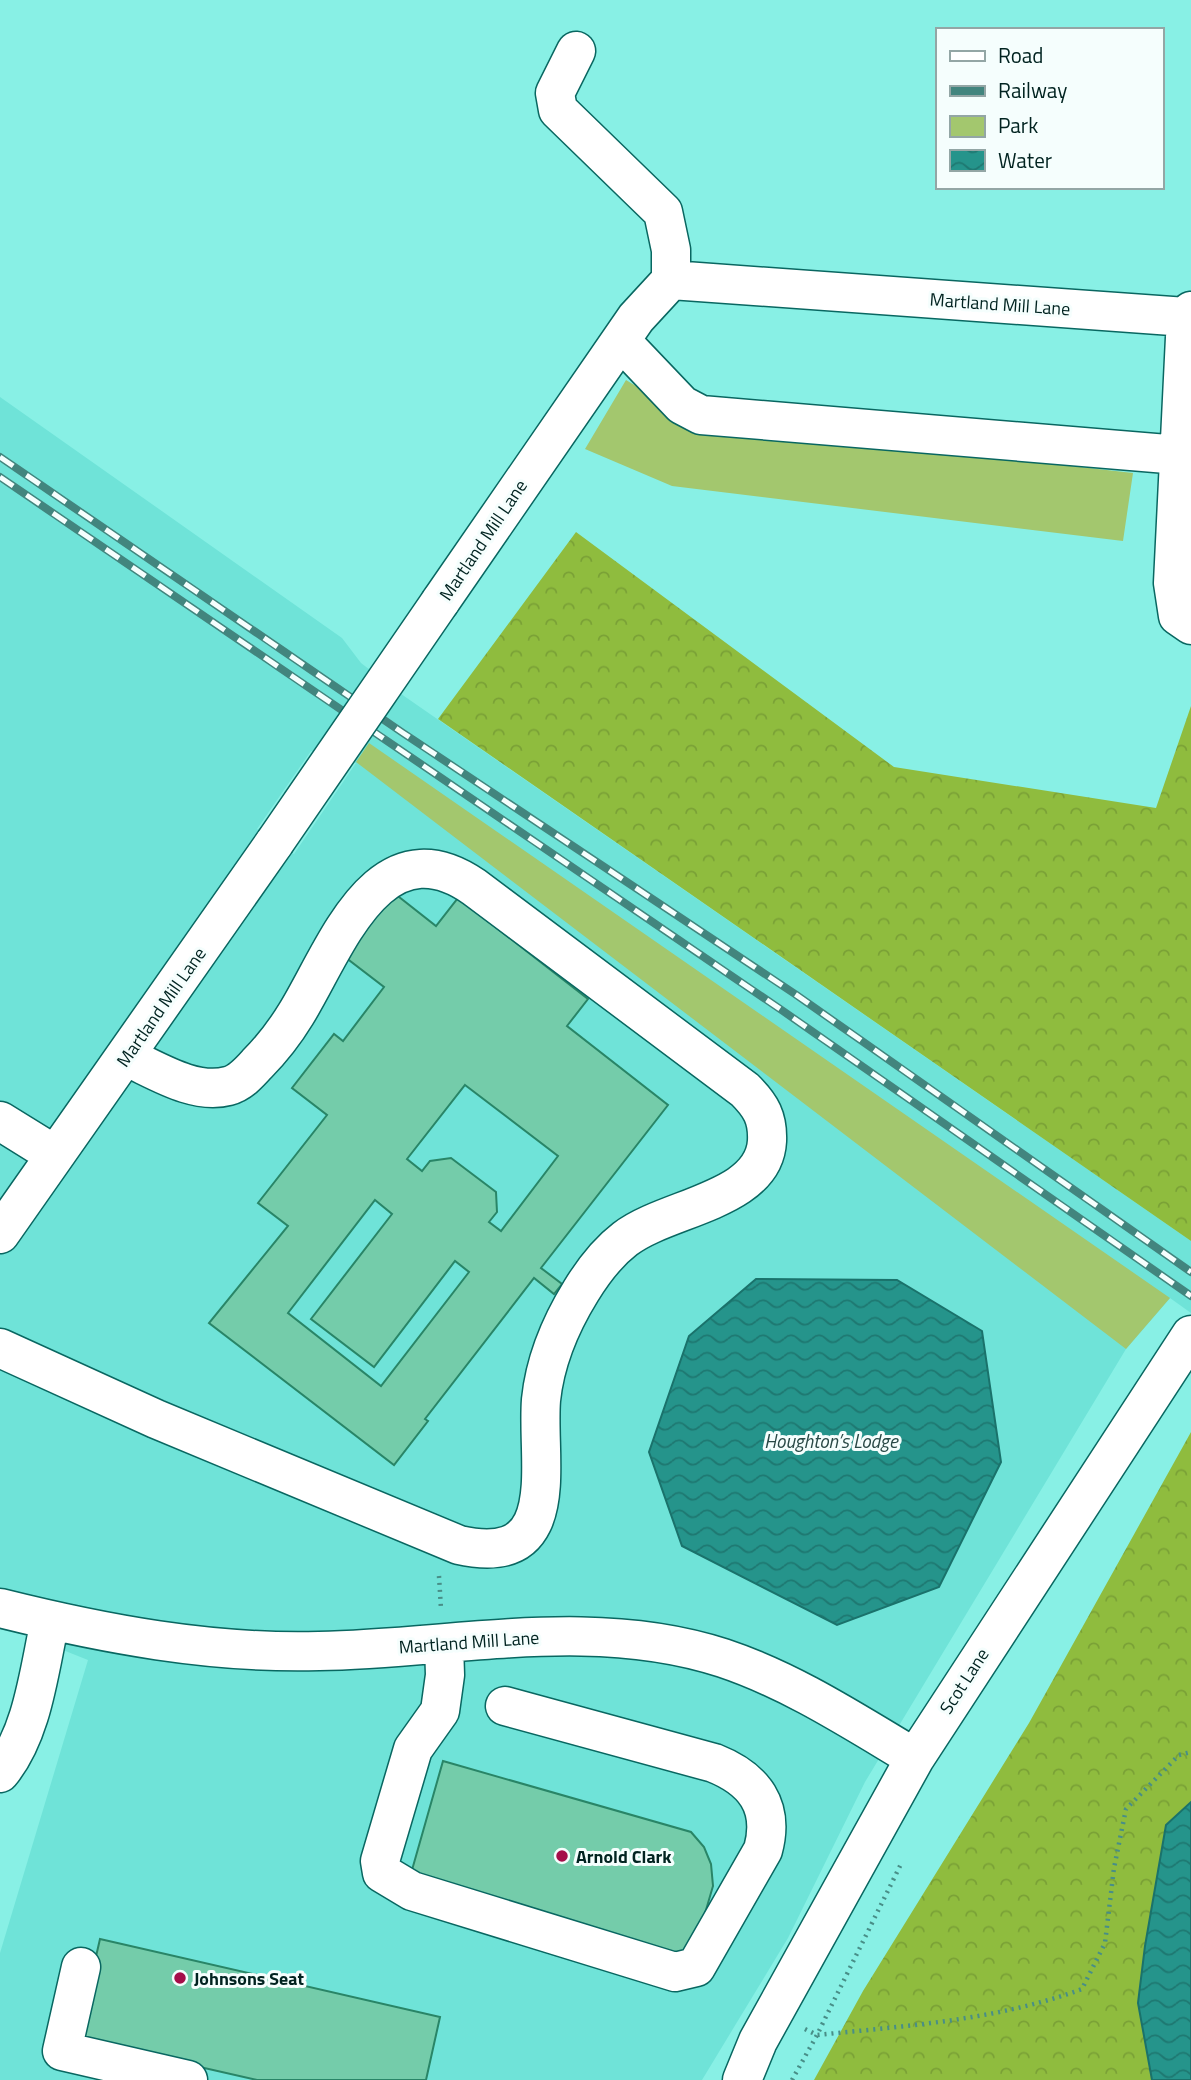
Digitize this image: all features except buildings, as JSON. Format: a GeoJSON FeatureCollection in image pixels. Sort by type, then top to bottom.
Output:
{"type":"FeatureCollection","features":[{"type":"Feature","properties":{"kind":"street"},"geometry":{"type":"LineString","coordinates":[[576,51],[555,93],[558,110],[663,212],[671,250],[671,280]]}},
{"type":"Feature","properties":{"kind":"street","name":"Martland Mill Lane"},"geometry":{"type":"LineString","coordinates":[[0,1234],[127,1057],[636,318],[671,280],[1190,316]]}},
{"type":"Feature","properties":{"kind":"street"},"geometry":{"type":"LineString","coordinates":[[1190,316],[1179,455],[1173,583],[1178,616],[1191,625]]}},
{"type":"Feature","properties":{"kind":"street"},"geometry":{"type":"LineString","coordinates":[[621,341],[682,405],[701,415],[1179,455]]}},
{"type":"Feature","properties":{"kind":"street"},"geometry":{"type":"LineString","coordinates":[[0,1348],[156,1419],[439,1537],[481,1550],[500,1547],[529,1528],[537,1515],[542,1497],[540,1431],[545,1376],[554,1343],[567,1314],[602,1263],[625,1239],[670,1213],[732,1192],[747,1182],[766,1147],[765,1114],[757,1102],[596,976],[474,887],[457,875],[433,871],[411,870],[395,874],[376,890],[340,932],[297,1013],[271,1050],[244,1078],[229,1086],[194,1085],[127,1057]]}},
{"type":"Feature","properties":{"kind":"street"},"geometry":{"type":"LineString","coordinates":[[0,1121],[55,1155]]}},
{"type":"Feature","properties":{"kind":"street","name":"Scot Lane"},"geometry":{"type":"LineString","coordinates":[[742,2080],[758,2041],[915,1758],[1191,1335]]}},
{"type":"Feature","properties":{"kind":"street","name":"Martland Mill Lane"},"geometry":{"type":"LineString","coordinates":[[0,1608],[50,1621],[181,1646],[317,1651],[444,1644],[524,1636],[583,1635],[649,1641],[721,1657],[815,1698],[915,1758]]}},
{"type":"Feature","properties":{"kind":"street"},"geometry":{"type":"LineString","coordinates":[[0,1773],[13,1758],[27,1717],[50,1621]]}},
{"type":"Feature","properties":{"kind":"street"},"geometry":{"type":"LineString","coordinates":[[444,1644],[443,1698],[440,1711],[421,1735],[406,1768],[380,1861],[382,1872],[412,1891],[675,1972],[696,1967],[763,1850],[767,1835],[766,1812],[756,1792],[737,1773],[714,1763],[505,1706]]}},
{"type":"Feature","properties":{"kind":"street"},"geometry":{"type":"LineString","coordinates":[[81,1967],[62,2051],[188,2080]]}},
{"type":"Feature","properties":{"kind":"street"},"geometry":{"type":"LineString","coordinates":[[753,2080],[758,2041]]}},
{"type":"Feature","properties":{"kind":"street","name":"Scot Lane"},"geometry":{"type":"LineString","coordinates":[[727,2080],[758,2041]]}},
{"type":"Feature","properties":{"kind":"path"},"geometry":{"type":"LineString","coordinates":[[439,1537],[436,1544],[444,1644]]}},
{"type":"Feature","properties":{"kind":"path"},"geometry":{"type":"LineString","coordinates":[[817,2035],[929,2023],[1040,2004],[1082,1989],[1105,1943],[1114,1868],[1126,1809],[1179,1755],[1191,1752]]}},
{"type":"Feature","properties":{"kind":"path"},"geometry":{"type":"LineString","coordinates":[[792,2080],[817,2035],[902,1861]]}},
{"type":"Feature","properties":{"kind":"shaded area"},"geometry":{"type":"Polygon","coordinates":[[[0,397],[342,638],[361,663],[404,696],[1191,1241],[1191,1313],[1170,1298],[1126,1349],[865,1782],[788,1938],[702,2080],[0,2080],[0,1953],[88,1660],[0,1625],[0,397]],[[311,751],[257,829],[294,854],[356,763],[311,751]]]}},
{"type":"Feature","properties":{"kind":"green space"},"geometry":{"type":"Polygon","coordinates":[[[626,380],[699,424],[1133,473],[1123,541],[672,486],[585,449],[626,380]]]}},
{"type":"Feature","properties":{"kind":"green space"},"geometry":{"type":"Polygon","coordinates":[[[576,532],[894,767],[1156,808],[1191,706],[1191,1241],[438,719],[576,532]]]}},
{"type":"Feature","properties":{"kind":"green space"},"geometry":{"type":"Polygon","coordinates":[[[369,743],[1170,1298],[1126,1349],[356,762],[369,743]]]}},
{"type":"Feature","properties":{"kind":"green space"},"geometry":{"type":"Polygon","coordinates":[[[1191,1432],[1191,1802],[1166,1825],[1138,2003],[1152,2080],[814,2080],[863,1991],[1029,1723],[1191,1432]]]}},
{"type":"Feature","properties":{"kind":"water","name":"Houghton’s Lodge"},"geometry":{"type":"Polygon","coordinates":[[[756,1279],[897,1280],[982,1331],[1001,1462],[939,1587],[837,1625],[682,1546],[649,1452],[689,1336],[756,1279]]]}},
{"type":"Feature","properties":{"kind":"water"},"geometry":{"type":"Polygon","coordinates":[[[1191,1802],[1191,2080],[1152,2080],[1138,2003],[1145,1946],[1166,1825],[1191,1802]]]}},
{"type":"Feature","properties":{"kind":"railway"},"geometry":{"type":"LineString","coordinates":[[0,457],[403,733],[795,994],[1191,1272]]}},
{"type":"Feature","properties":{"kind":"railway"},"geometry":{"type":"LineString","coordinates":[[0,477],[783,1011],[1191,1296]]}},
{"type":"Feature","properties":{"kind":"place","name":"Arnold Clark"},"geometry":{"type":"Point","coordinates":[562,1856]}},
{"type":"Feature","properties":{"kind":"place","name":"Johnsons Seat"},"geometry":{"type":"Point","coordinates":[180,1978]}}]}
